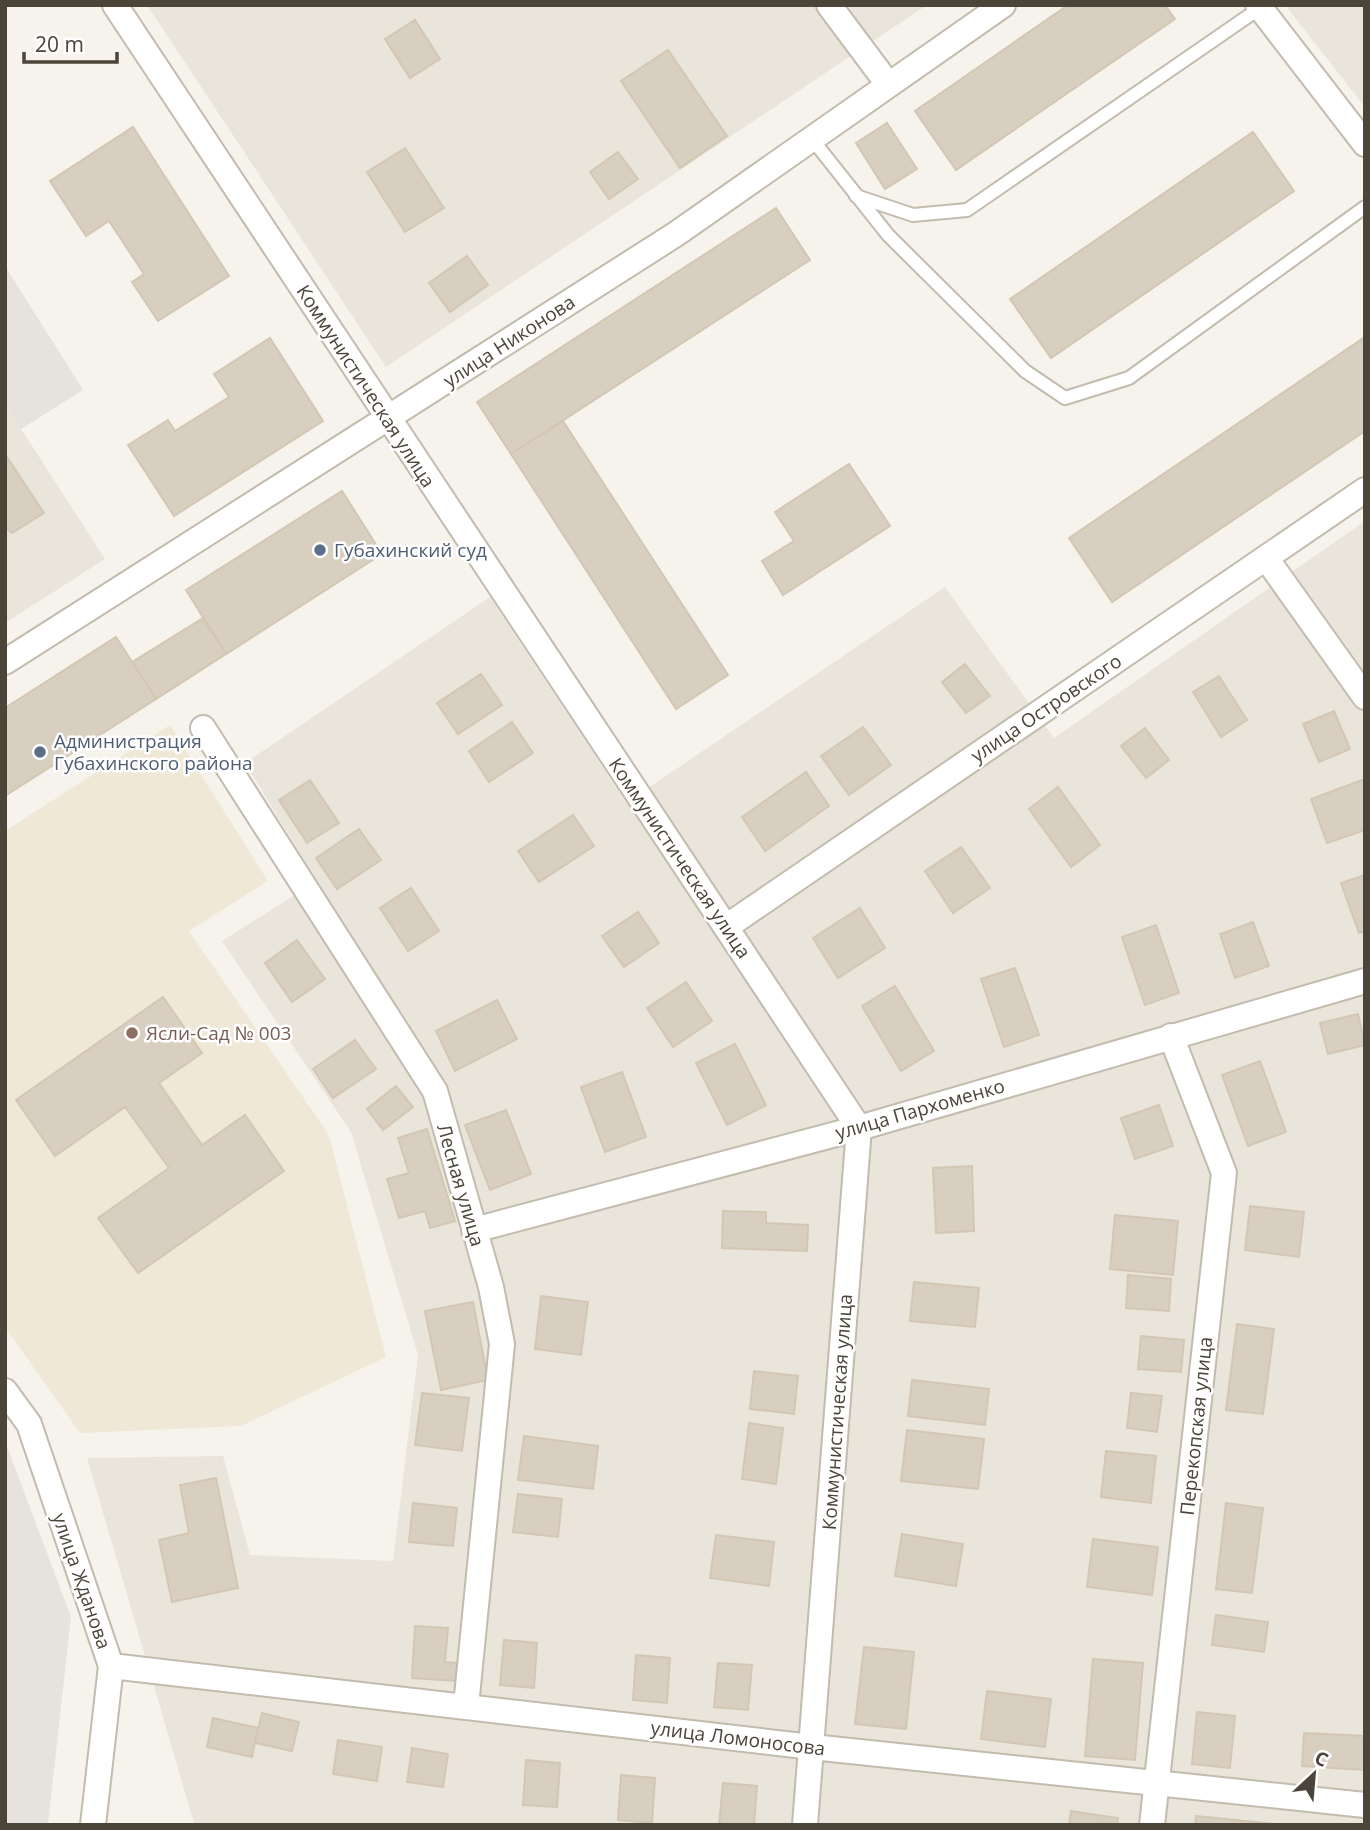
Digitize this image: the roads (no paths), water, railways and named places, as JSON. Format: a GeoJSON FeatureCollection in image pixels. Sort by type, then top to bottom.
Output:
{"type":"FeatureCollection","features":[{"type":"Feature","properties":{"kind":"street","name":"Коммунистическая улица"},"geometry":{"type":"LineString","coordinates":[[115,5],[859,1128],[804,1825]]}},
{"type":"Feature","properties":{"kind":"street"},"geometry":{"type":"LineString","coordinates":[[829,5],[888,84]]}},
{"type":"Feature","properties":{"kind":"street","name":"улица Никонова"},"geometry":{"type":"LineString","coordinates":[[5,662],[676,234],[1003,5]]}},
{"type":"Feature","properties":{"kind":"street"},"geometry":{"type":"LineString","coordinates":[[1259,7],[1365,144]]}},
{"type":"Feature","properties":{"kind":"street","name":"улица Островского"},"geometry":{"type":"LineString","coordinates":[[726,927],[1365,489]]}},
{"type":"Feature","properties":{"kind":"street"},"geometry":{"type":"LineString","coordinates":[[1266,558],[1365,697]]}},
{"type":"Feature","properties":{"kind":"street","name":"Лесная улица"},"geometry":{"type":"LineString","coordinates":[[203,728],[435,1091],[491,1287],[502,1344],[466,1706]]}},
{"type":"Feature","properties":{"kind":"street","name":"улица Пархоменко"},"geometry":{"type":"LineString","coordinates":[[474,1230],[859,1128],[1365,981]]}},
{"type":"Feature","properties":{"kind":"street","name":"Перекопская улица"},"geometry":{"type":"LineString","coordinates":[[1152,1825],[1224,1172],[1171,1036]]}},
{"type":"Feature","properties":{"kind":"street","name":"улица Жданова"},"geometry":{"type":"LineString","coordinates":[[5,1391],[29,1424],[111,1666],[93,1825]]}},
{"type":"Feature","properties":{"kind":"street","name":"улица Ломоносова"},"geometry":{"type":"LineString","coordinates":[[111,1666],[811,1747],[1365,1805]]}},
{"type":"Feature","properties":{"kind":"lane"},"geometry":{"type":"LineString","coordinates":[[856,196],[913,215],[967,210],[1259,7]]}},
{"type":"Feature","properties":{"kind":"lane"},"geometry":{"type":"LineString","coordinates":[[812,139],[888,235],[1025,371],[1065,398],[1129,378],[1365,207]]}},
{"type":"Feature","properties":{"kind":"place","name":"Губахинский суд"},"geometry":{"type":"Point","coordinates":[320,550]}},
{"type":"Feature","properties":{"kind":"place","name":"Администрация Губахинского района"},"geometry":{"type":"Point","coordinates":[40,752]}},
{"type":"Feature","properties":{"kind":"place","name":"Ясли-Сад № 003"},"geometry":{"type":"Point","coordinates":[132,1033]}}]}
